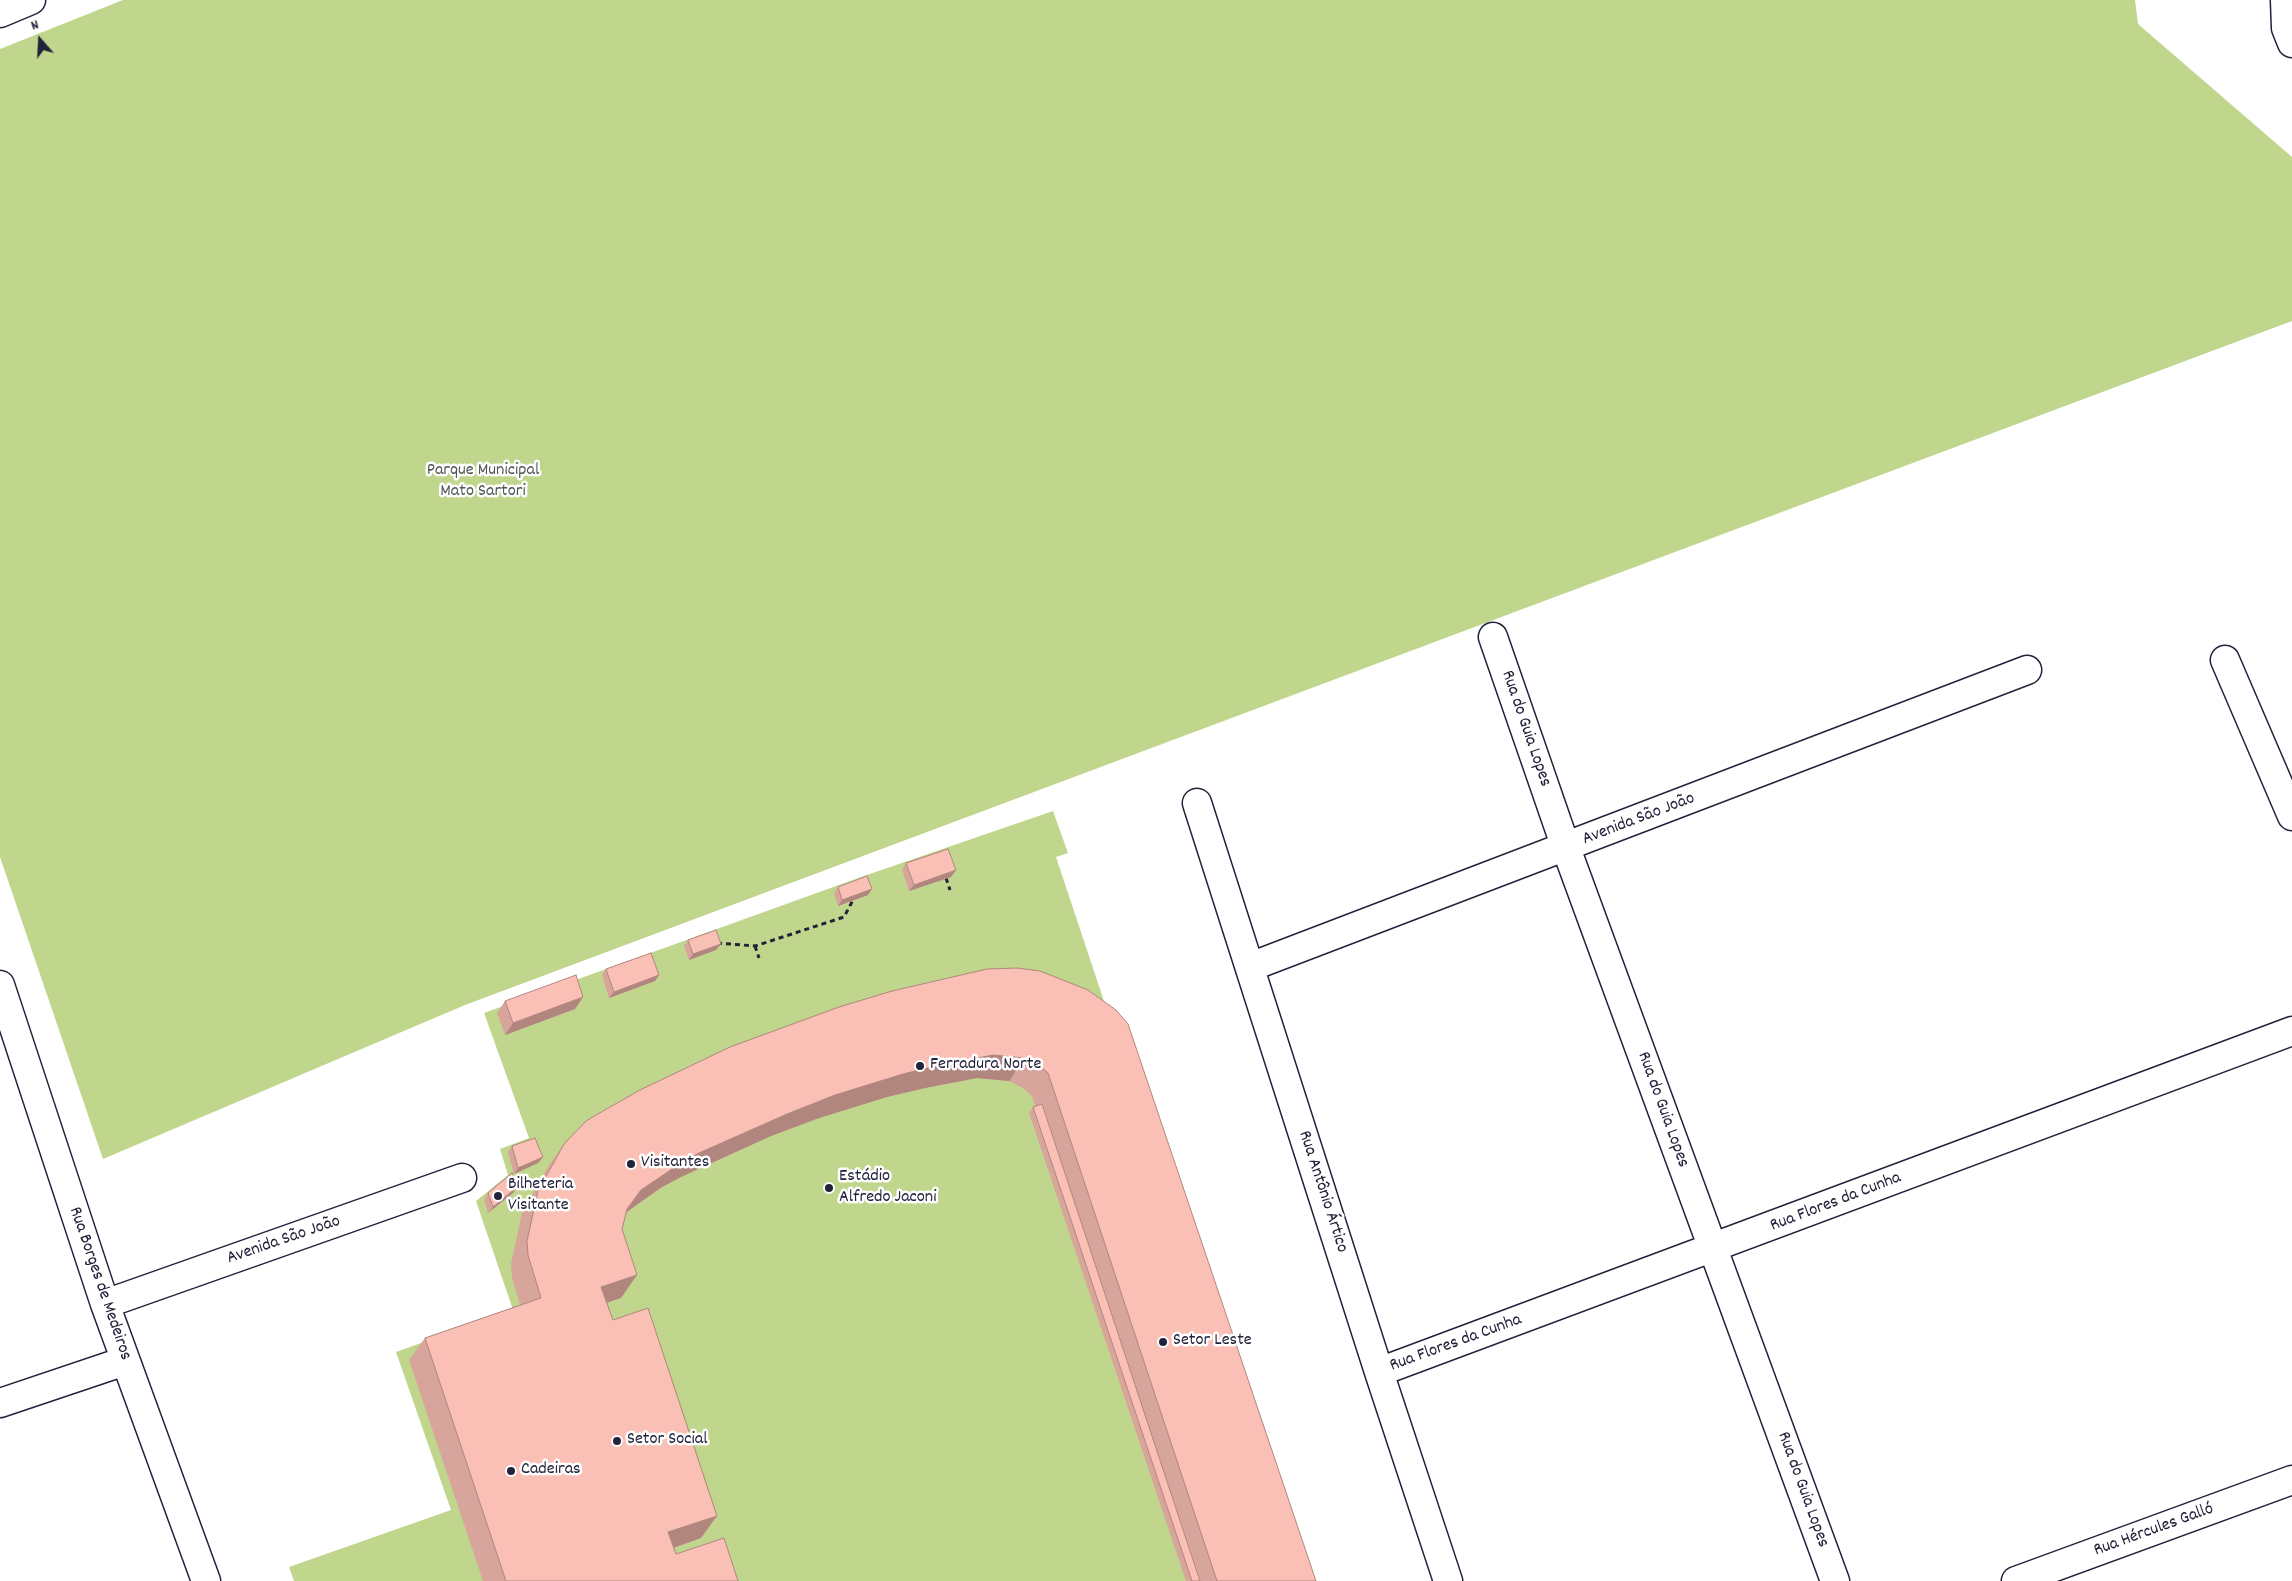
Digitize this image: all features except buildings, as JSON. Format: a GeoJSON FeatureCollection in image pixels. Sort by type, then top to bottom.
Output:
{"type":"FeatureCollection","features":[{"type":"Feature","properties":{"kind":"street"},"geometry":{"type":"LineString","coordinates":[[0,13],[31,0]]}},
{"type":"Feature","properties":{"kind":"street"},"geometry":{"type":"LineString","coordinates":[[2285,0],[2286,28],[2292,43]]}},
{"type":"Feature","properties":{"kind":"street","name":"Rua do Guia Lopes"},"geometry":{"type":"LineString","coordinates":[[1493,637],[1566,848],[1835,1581]]}},
{"type":"Feature","properties":{"kind":"street"},"geometry":{"type":"LineString","coordinates":[[2226,660],[2292,816]]}},
{"type":"Feature","properties":{"kind":"street","name":"Avenida São João"},"geometry":{"type":"LineString","coordinates":[[1250,967],[1566,848],[2027,670]]}},
{"type":"Feature","properties":{"kind":"street","name":"Rua Antônio Ártico"},"geometry":{"type":"LineString","coordinates":[[1197,803],[1448,1581]]}},
{"type":"Feature","properties":{"kind":"street","name":"Rua Borges de Medeiros"},"geometry":{"type":"LineString","coordinates":[[0,988],[105,1304],[206,1581]]}},
{"type":"Feature","properties":{"kind":"street","name":"Rua Flores da Cunha"},"geometry":{"type":"LineString","coordinates":[[1379,1372],[1714,1249],[2292,1031]]}},
{"type":"Feature","properties":{"kind":"street","name":"Avenida São João"},"geometry":{"type":"LineString","coordinates":[[105,1304],[462,1178]]}},
{"type":"Feature","properties":{"kind":"street"},"geometry":{"type":"LineString","coordinates":[[0,1404],[125,1361]]}},
{"type":"Feature","properties":{"kind":"street","name":"Rua Hércules Galló"},"geometry":{"type":"LineString","coordinates":[[2016,1581],[2292,1480]]}},
{"type":"Feature","properties":{"kind":"path"},"geometry":{"type":"LineString","coordinates":[[946,878],[950,890]]}},
{"type":"Feature","properties":{"kind":"path"},"geometry":{"type":"LineString","coordinates":[[714,943],[755,946],[844,917],[853,900]]}},
{"type":"Feature","properties":{"kind":"path"},"geometry":{"type":"LineString","coordinates":[[755,946],[760,958]]}},
{"type":"Feature","properties":{"kind":"green space","name":"Parque Municipal Mato Sartori"},"geometry":{"type":"Polygon","coordinates":[[[123,0],[2135,0],[2138,24],[2292,157],[2292,321],[465,1005],[103,1159],[0,857],[0,49],[123,0]]]}},
{"type":"Feature","properties":{"kind":"green space","name":"Estádio Alfredo Jaconi"},"geometry":{"type":"Polygon","coordinates":[[[1053,811],[1068,853],[1056,857],[1297,1581],[294,1581],[289,1567],[451,1510],[396,1352],[513,1310],[476,1201],[508,1175],[500,1149],[529,1138],[484,1013],[861,877],[1053,811]]]}},
{"type":"Feature","properties":{"kind":"place","name":"Ferradura Norte"},"geometry":{"type":"Point","coordinates":[920,1066]}},
{"type":"Feature","properties":{"kind":"place","name":"Visitantes"},"geometry":{"type":"Point","coordinates":[631,1164]}},
{"type":"Feature","properties":{"kind":"place","name":"Estádio Alfredo Jaconi"},"geometry":{"type":"Point","coordinates":[829,1188]}},
{"type":"Feature","properties":{"kind":"place","name":"Bilheteria Visitante"},"geometry":{"type":"Point","coordinates":[498,1196]}},
{"type":"Feature","properties":{"kind":"place","name":"Setor Leste"},"geometry":{"type":"Point","coordinates":[1163,1342]}},
{"type":"Feature","properties":{"kind":"place","name":"Setor Social"},"geometry":{"type":"Point","coordinates":[617,1441]}},
{"type":"Feature","properties":{"kind":"place","name":"Cadeiras"},"geometry":{"type":"Point","coordinates":[511,1471]}}]}
